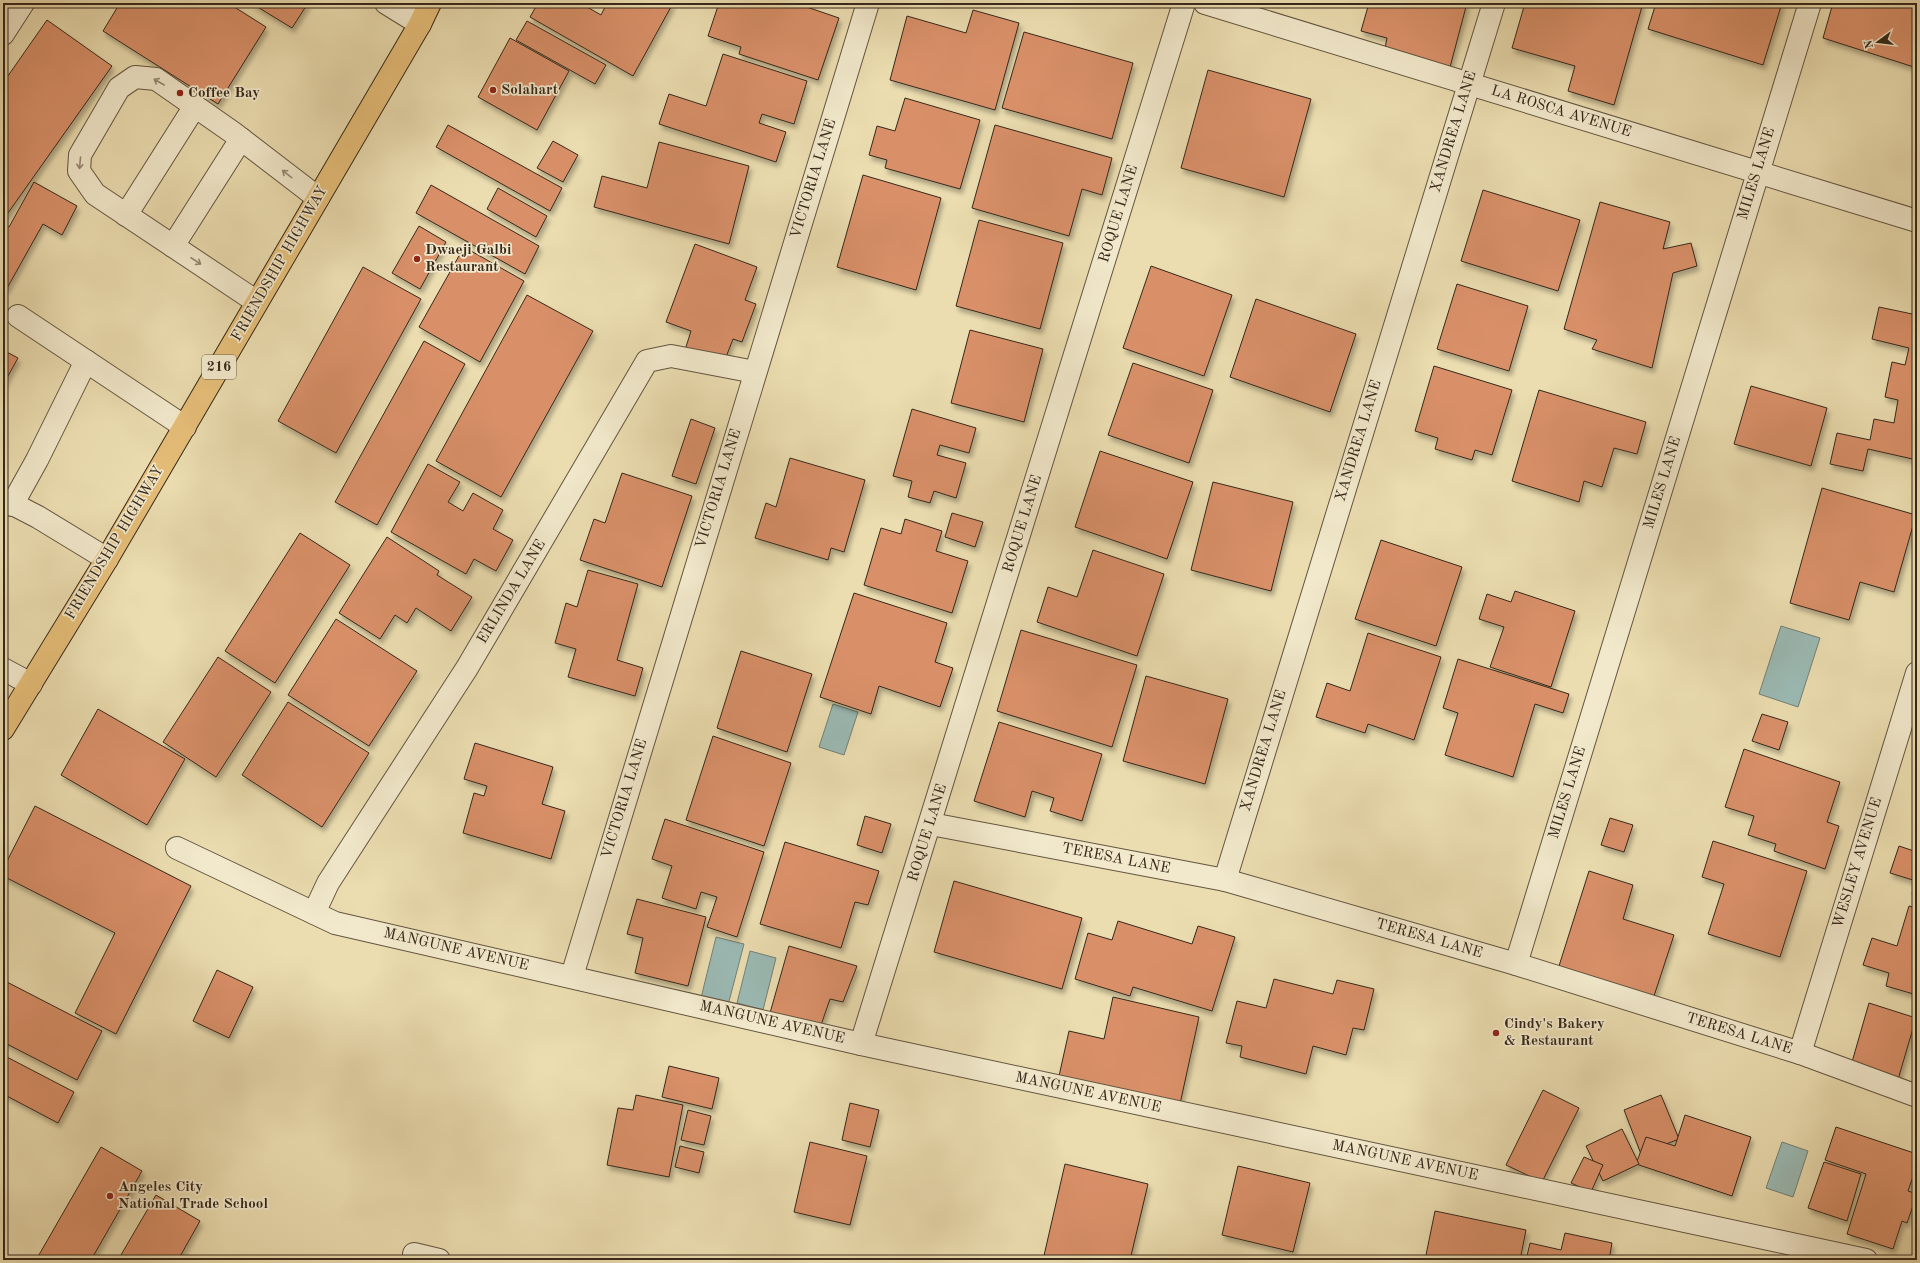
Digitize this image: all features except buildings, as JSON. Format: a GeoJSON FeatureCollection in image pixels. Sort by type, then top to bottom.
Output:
{"type":"FeatureCollection","features":[{"type":"Feature","properties":{"kind":"main road","name":"FRIENDSHIP HIGHWAY"},"geometry":{"type":"LineString","coordinates":[[3,729],[107,559],[185,427],[420,24],[430,3]]}},
{"type":"Feature","properties":{"kind":"street"},"geometry":{"type":"LineString","coordinates":[[3,34],[23,3]]}},
{"type":"Feature","properties":{"kind":"street"},"geometry":{"type":"LineString","coordinates":[[386,3],[420,24]]}},
{"type":"Feature","properties":{"kind":"street","name":"VICTORIA LANE"},"geometry":{"type":"LineString","coordinates":[[572,976],[868,3]]}},
{"type":"Feature","properties":{"kind":"street","name":"ROQUE LANE"},"geometry":{"type":"LineString","coordinates":[[861,1044],[931,824],[1184,3]]}},
{"type":"Feature","properties":{"kind":"street","name":"LA ROSCA AVENUE"},"geometry":{"type":"LineString","coordinates":[[1205,3],[1917,221]]}},
{"type":"Feature","properties":{"kind":"street","name":"XANDREA LANE"},"geometry":{"type":"LineString","coordinates":[[1225,880],[1494,3]]}},
{"type":"Feature","properties":{"kind":"street","name":"MILES LANE"},"geometry":{"type":"LineString","coordinates":[[1516,964],[1810,3]]}},
{"type":"Feature","properties":{"kind":"street"},"geometry":{"type":"LineString","coordinates":[[258,302],[95,194],[79,170],[80,155],[119,88],[135,77],[156,79],[242,139],[318,198]]}},
{"type":"Feature","properties":{"kind":"street"},"geometry":{"type":"LineString","coordinates":[[126,215],[195,106]]}},
{"type":"Feature","properties":{"kind":"street"},"geometry":{"type":"LineString","coordinates":[[173,246],[242,139]]}},
{"type":"Feature","properties":{"kind":"street"},"geometry":{"type":"LineString","coordinates":[[18,316],[185,427]]}},
{"type":"Feature","properties":{"kind":"street","name":"ERLINDA LANE"},"geometry":{"type":"LineString","coordinates":[[314,913],[328,882],[467,668],[647,361],[671,356],[755,372]]}},
{"type":"Feature","properties":{"kind":"street"},"geometry":{"type":"LineString","coordinates":[[86,361],[37,460],[8,502],[38,517],[107,559]]}},
{"type":"Feature","properties":{"kind":"street"},"geometry":{"type":"LineString","coordinates":[[3,669],[30,684]]}},
{"type":"Feature","properties":{"kind":"street","name":"WESLEY AVENUE"},"geometry":{"type":"LineString","coordinates":[[1800,1053],[1917,673]]}},
{"type":"Feature","properties":{"kind":"street","name":"TERESA LANE"},"geometry":{"type":"LineString","coordinates":[[931,824],[1225,880],[1516,964],[1800,1053],[1917,1096]]}},
{"type":"Feature","properties":{"kind":"street","name":"MANGUNE AVENUE"},"geometry":{"type":"LineString","coordinates":[[177,848],[335,923],[572,976],[861,1044],[1866,1260]]}},
{"type":"Feature","properties":{"kind":"street"},"geometry":{"type":"LineString","coordinates":[[414,1254],[439,1260]]}},
{"type":"Feature","properties":{"kind":"water"},"geometry":{"type":"Polygon","coordinates":[[[1781,626],[1820,638],[1798,707],[1759,694],[1781,626]]]}},
{"type":"Feature","properties":{"kind":"water"},"geometry":{"type":"Polygon","coordinates":[[[833,704],[858,712],[844,755],[819,747],[833,704]]]}},
{"type":"Feature","properties":{"kind":"water"},"geometry":{"type":"Polygon","coordinates":[[[716,937],[744,944],[727,1009],[700,1002],[716,937]]]}},
{"type":"Feature","properties":{"kind":"water"},"geometry":{"type":"Polygon","coordinates":[[[750,951],[776,958],[763,1010],[737,1003],[750,951]]]}},
{"type":"Feature","properties":{"kind":"water"},"geometry":{"type":"Polygon","coordinates":[[[1782,1142],[1808,1151],[1793,1197],[1766,1188],[1782,1142]]]}},
{"type":"Feature","properties":{"kind":"place","name":"Solahart"},"geometry":{"type":"Point","coordinates":[493,90]}},
{"type":"Feature","properties":{"kind":"place","name":"Coffee Bay"},"geometry":{"type":"Point","coordinates":[180,93]}},
{"type":"Feature","properties":{"kind":"place","name":"Dwaeji Galbi Restaurant"},"geometry":{"type":"Point","coordinates":[417,259]}},
{"type":"Feature","properties":{"kind":"place","name":"Cindy's Bakery & Restaurant"},"geometry":{"type":"Point","coordinates":[1496,1033]}},
{"type":"Feature","properties":{"kind":"place","name":"Angeles City National Trade School"},"geometry":{"type":"Point","coordinates":[110,1196]}}]}
